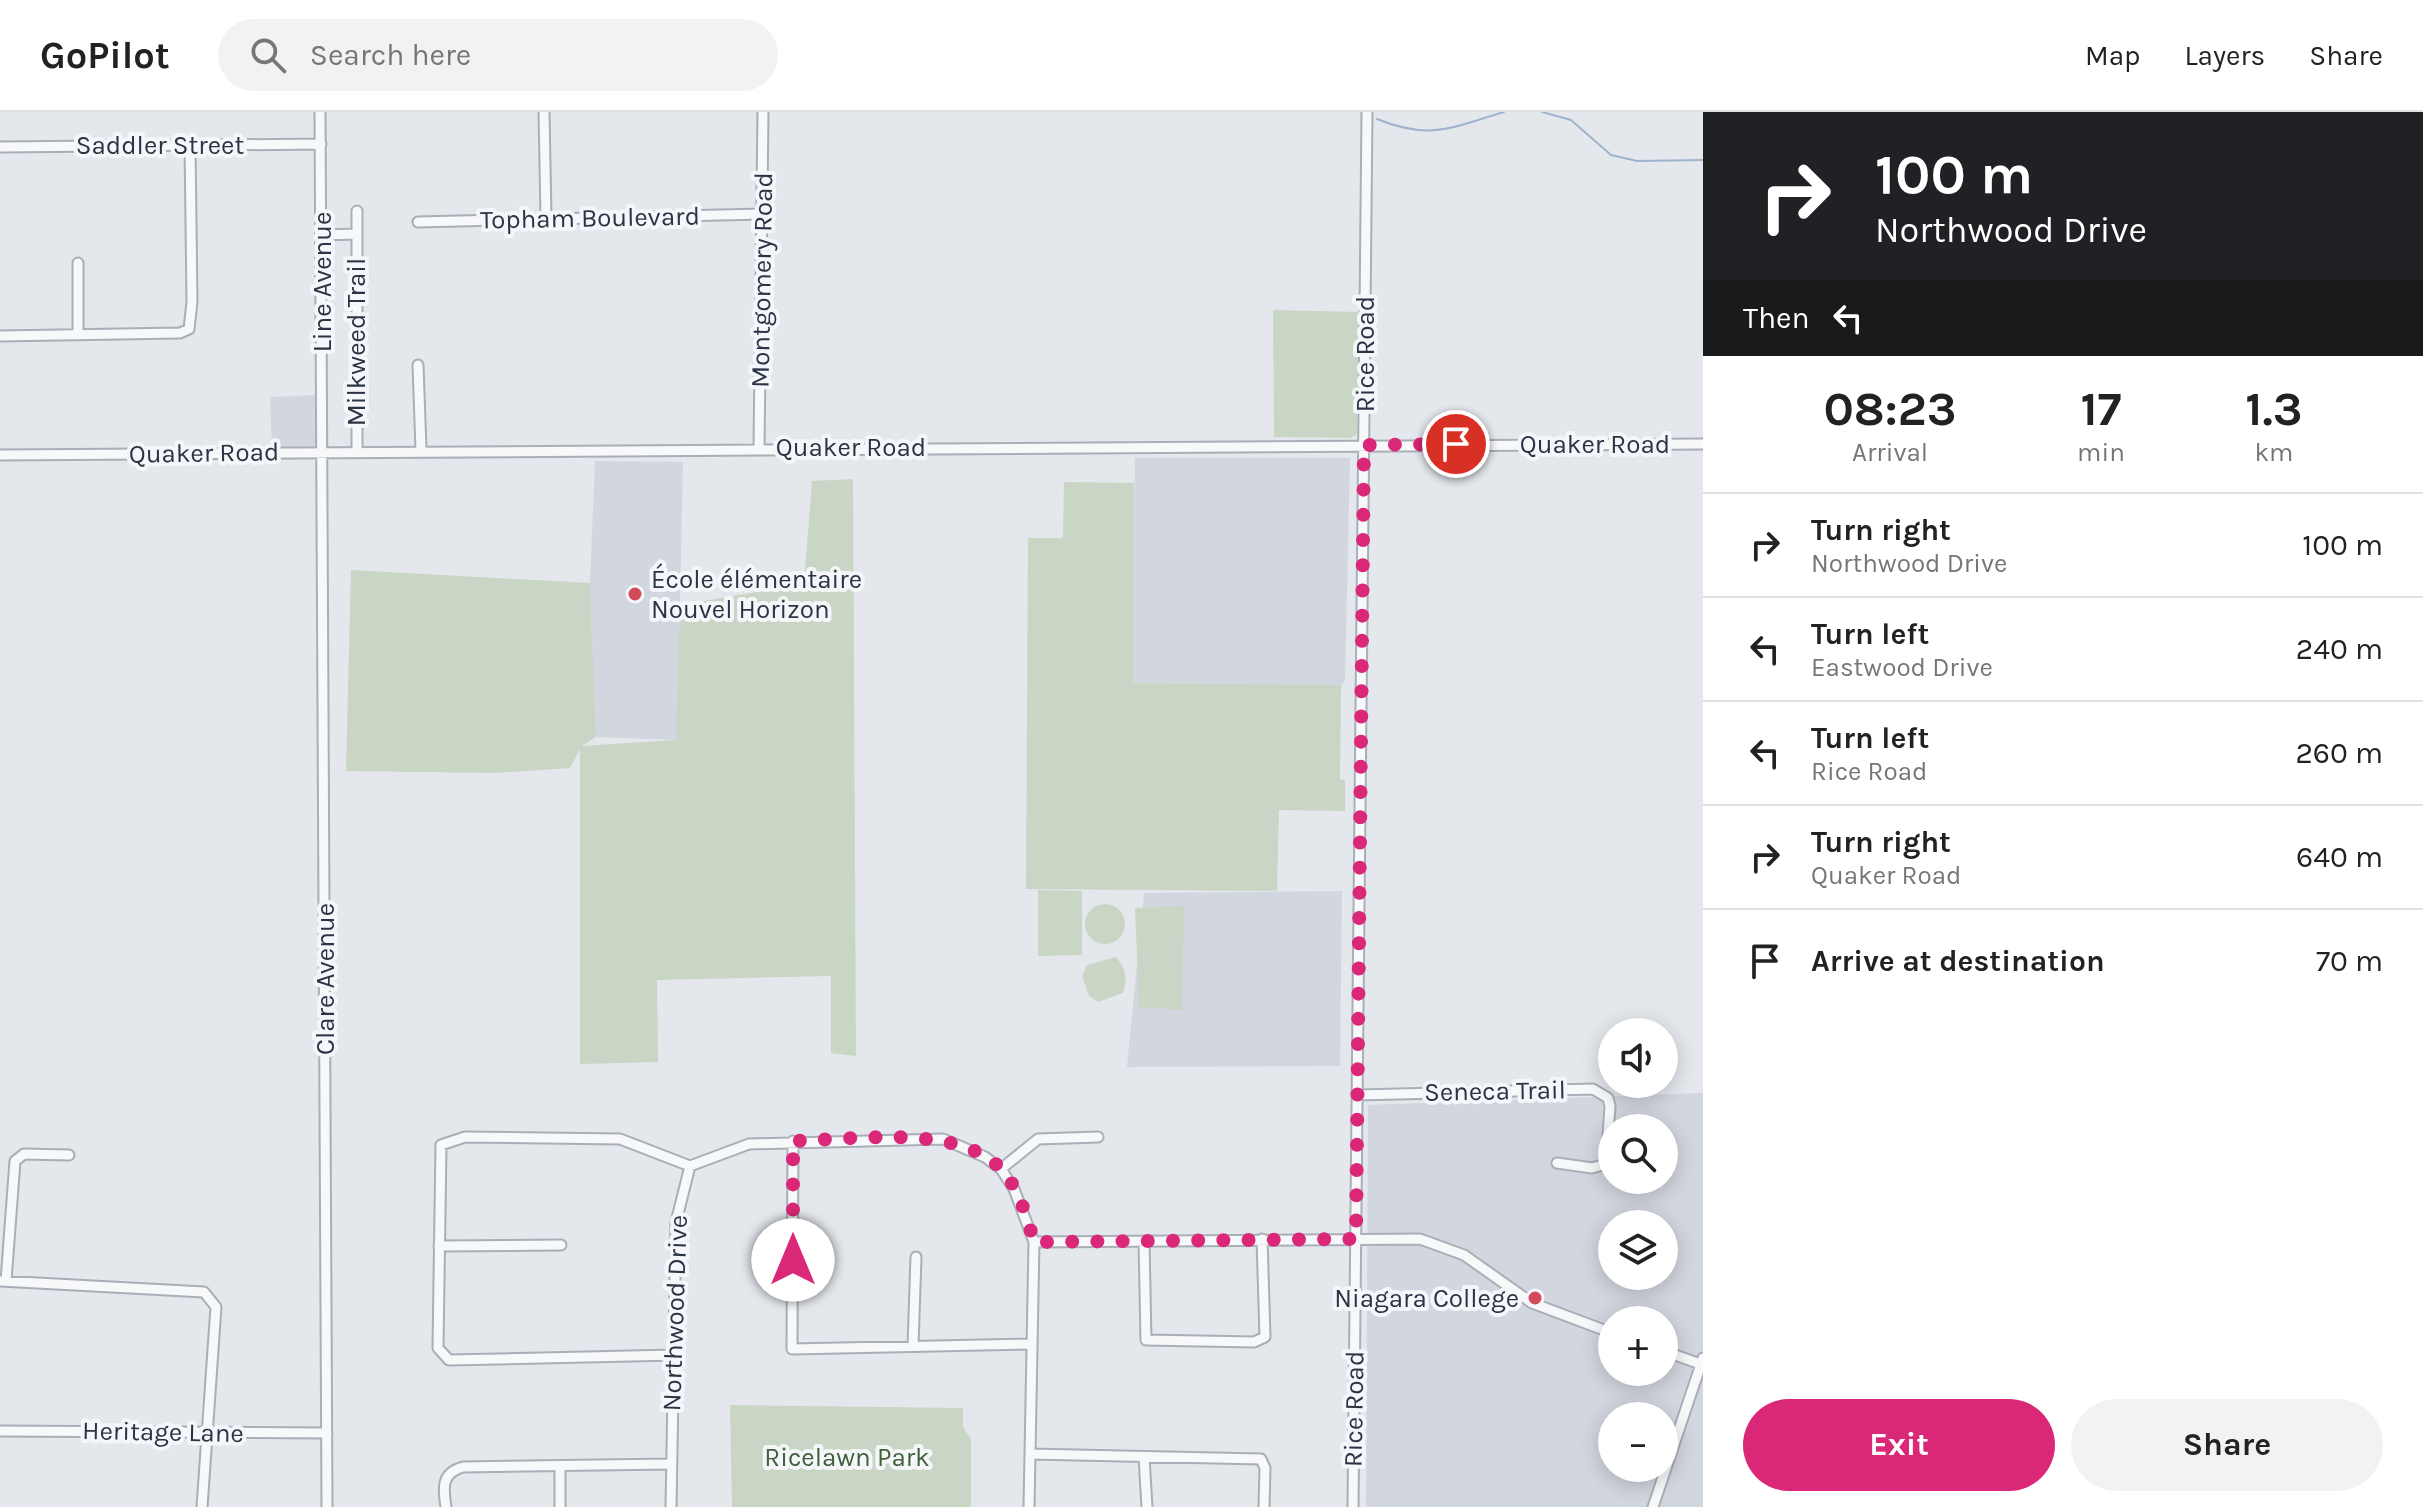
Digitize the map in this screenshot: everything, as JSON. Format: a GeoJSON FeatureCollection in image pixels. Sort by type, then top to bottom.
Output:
{"type":"FeatureCollection","features":[{"type":"Feature","properties":{"kind":"street","name":"Line Avenue"},"geometry":{"type":"LineString","coordinates":[[320,112],[323,451]]}},
{"type":"Feature","properties":{"kind":"street"},"geometry":{"type":"LineString","coordinates":[[544,112],[546,218]]}},
{"type":"Feature","properties":{"kind":"street","name":"Montgomery Road"},"geometry":{"type":"LineString","coordinates":[[759,448],[763,112]]}},
{"type":"Feature","properties":{"kind":"street","name":"Rice Road"},"geometry":{"type":"LineString","coordinates":[[1353,1507],[1367,112]]}},
{"type":"Feature","properties":{"kind":"street"},"geometry":{"type":"LineString","coordinates":[[0,336],[180,333],[189,329],[192,321],[190,144]]}},
{"type":"Feature","properties":{"kind":"street","name":"Saddler Street"},"geometry":{"type":"LineString","coordinates":[[0,147],[321,144]]}},
{"type":"Feature","properties":{"kind":"street","name":"Milkweed Trail"},"geometry":{"type":"LineString","coordinates":[[357,211],[357,451]]}},
{"type":"Feature","properties":{"kind":"street","name":"Topham Boulevard"},"geometry":{"type":"LineString","coordinates":[[418,222],[763,214]]}},
{"type":"Feature","properties":{"kind":"street","name":"Milkweed Trail"},"geometry":{"type":"LineString","coordinates":[[322,235],[356,234]]}},
{"type":"Feature","properties":{"kind":"street"},"geometry":{"type":"LineString","coordinates":[[78,263],[78,334]]}},
{"type":"Feature","properties":{"kind":"street"},"geometry":{"type":"LineString","coordinates":[[418,365],[421,450]]}},
{"type":"Feature","properties":{"kind":"street","name":"Quaker Road"},"geometry":{"type":"LineString","coordinates":[[0,455],[1703,444]]}},
{"type":"Feature","properties":{"kind":"street","name":"Clare Avenue"},"geometry":{"type":"LineString","coordinates":[[323,451],[327,1507]]}},
{"type":"Feature","properties":{"kind":"street","name":"Seneca Trail"},"geometry":{"type":"LineString","coordinates":[[1359,1095],[1593,1089],[1601,1092],[1610,1106],[1606,1164],[1592,1168],[1557,1163]]}},
{"type":"Feature","properties":{"kind":"street"},"geometry":{"type":"LineString","coordinates":[[675,1355],[449,1360],[438,1348],[441,1145],[465,1137],[620,1139],[690,1166],[749,1144],[943,1139],[985,1157],[1001,1169],[1021,1203],[1034,1242],[1029,1507]]}},
{"type":"Feature","properties":{"kind":"street"},"geometry":{"type":"LineString","coordinates":[[1001,1169],[1038,1139],[1098,1137]]}},
{"type":"Feature","properties":{"kind":"street"},"geometry":{"type":"LineString","coordinates":[[793,1141],[792,1349],[1032,1344]]}},
{"type":"Feature","properties":{"kind":"street"},"geometry":{"type":"LineString","coordinates":[[69,1155],[24,1154],[15,1161],[3,1281],[204,1292],[216,1307],[202,1507]]}},
{"type":"Feature","properties":{"kind":"street","name":"Northwood Drive"},"geometry":{"type":"LineString","coordinates":[[671,1507],[676,1222],[690,1166]]}},
{"type":"Feature","properties":{"kind":"street"},"geometry":{"type":"LineString","coordinates":[[1144,1241],[1146,1340],[1254,1342],[1265,1337],[1262,1239]]}},
{"type":"Feature","properties":{"kind":"street"},"geometry":{"type":"LineString","coordinates":[[1034,1242],[1420,1239],[1450,1248],[1471,1259],[1532,1303],[1598,1328]]}},
{"type":"Feature","properties":{"kind":"street"},"geometry":{"type":"LineString","coordinates":[[439,1246],[561,1245]]}},
{"type":"Feature","properties":{"kind":"street"},"geometry":{"type":"LineString","coordinates":[[913,1346],[916,1257]]}},
{"type":"Feature","properties":{"kind":"street"},"geometry":{"type":"LineString","coordinates":[[1653,1507],[1702,1362],[1678,1355]]}},
{"type":"Feature","properties":{"kind":"street","name":"Heritage Lane"},"geometry":{"type":"LineString","coordinates":[[0,1431],[327,1433]]}},
{"type":"Feature","properties":{"kind":"street"},"geometry":{"type":"LineString","coordinates":[[1030,1454],[1261,1459],[1265,1468],[1264,1507]]}},
{"type":"Feature","properties":{"kind":"street"},"geometry":{"type":"LineString","coordinates":[[1144,1457],[1147,1507]]}},
{"type":"Feature","properties":{"kind":"street"},"geometry":{"type":"LineString","coordinates":[[446,1507],[444,1487],[453,1470],[671,1464]]}},
{"type":"Feature","properties":{"kind":"street"},"geometry":{"type":"LineString","coordinates":[[560,1466],[560,1507]]}},
{"type":"Feature","properties":{"kind":"shaded area"},"geometry":{"type":"Polygon","coordinates":[[[318,395],[319,446],[272,447],[270,397],[318,395]]]}},
{"type":"Feature","properties":{"kind":"shaded area"},"geometry":{"type":"Polygon","coordinates":[[[1135,458],[1350,458],[1345,681],[1341,685],[1132,683],[1135,458]]]}},
{"type":"Feature","properties":{"kind":"shaded area","name":"École élémentaire Nouvel Horizon"},"geometry":{"type":"Polygon","coordinates":[[[595,461],[683,462],[677,740],[596,737],[590,583],[595,461]]]}},
{"type":"Feature","properties":{"kind":"shaded area"},"geometry":{"type":"Polygon","coordinates":[[[1342,891],[1340,1066],[1127,1067],[1144,893],[1342,891]]]}},
{"type":"Feature","properties":{"kind":"shaded area","name":"Niagara College"},"geometry":{"type":"Polygon","coordinates":[[[1703,1093],[1703,1507],[1366,1507],[1368,1105],[1598,1097],[1678,1098],[1678,1094],[1703,1093]]]}},
{"type":"Feature","properties":{"kind":"green space"},"geometry":{"type":"Polygon","coordinates":[[[1273,310],[1359,312],[1357,434],[1351,438],[1274,437],[1273,310]]]}},
{"type":"Feature","properties":{"kind":"green space"},"geometry":{"type":"Polygon","coordinates":[[[853,479],[856,1056],[831,1053],[831,976],[657,980],[658,1062],[580,1064],[580,749],[570,768],[495,773],[346,771],[351,570],[590,583],[596,737],[582,746],[676,740],[680,605],[804,584],[812,481],[853,479]]]}},
{"type":"Feature","properties":{"kind":"green space"},"geometry":{"type":"Polygon","coordinates":[[[1064,482],[1134,483],[1133,683],[1341,685],[1340,779],[1345,780],[1345,811],[1279,810],[1277,891],[1026,889],[1028,538],[1063,538],[1064,482]]]}},
{"type":"Feature","properties":{"kind":"green space"},"geometry":{"type":"Polygon","coordinates":[[[1038,890],[1082,891],[1082,955],[1038,956],[1038,890]]]}},
{"type":"Feature","properties":{"kind":"green space"},"geometry":{"type":"Polygon","coordinates":[[[1105,904],[1119,910],[1125,924],[1119,938],[1105,944],[1091,938],[1085,924],[1091,910],[1105,904]]]}},
{"type":"Feature","properties":{"kind":"green space"},"geometry":{"type":"Polygon","coordinates":[[[1184,906],[1182,1010],[1139,1007],[1135,908],[1184,906]]]}},
{"type":"Feature","properties":{"kind":"green space"},"geometry":{"type":"Polygon","coordinates":[[[1116,957],[1125,974],[1123,993],[1098,1002],[1089,996],[1082,976],[1087,965],[1116,957]]]}},
{"type":"Feature","properties":{"kind":"green space","name":"Ricelawn Park"},"geometry":{"type":"Polygon","coordinates":[[[730,1405],[963,1408],[963,1427],[971,1439],[971,1507],[732,1507],[730,1405]]]}},
{"type":"Feature","properties":{"kind":"waterway"},"geometry":{"type":"LineString","coordinates":[[1377,119],[1396,126],[1427,130],[1455,127],[1504,112]]}},
{"type":"Feature","properties":{"kind":"waterway"},"geometry":{"type":"LineString","coordinates":[[1542,112],[1571,120],[1611,155],[1637,161],[1703,160]]}},
{"type":"Feature","properties":{"kind":"place","name":"École élémentaire Nouvel Horizon"},"geometry":{"type":"Point","coordinates":[635,594]}},
{"type":"Feature","properties":{"kind":"place","name":"Niagara College"},"geometry":{"type":"Point","coordinates":[1535,1298]}},
{"type":"Feature","properties":{"kind":"route"},"geometry":{"type":"LineString","coordinates":[[793,1260],[793,1141],[943,1139],[985,1157],[1001,1169],[1014,1189],[1034,1242],[1356,1239],[1364,445],[1456,444]]}}]}
